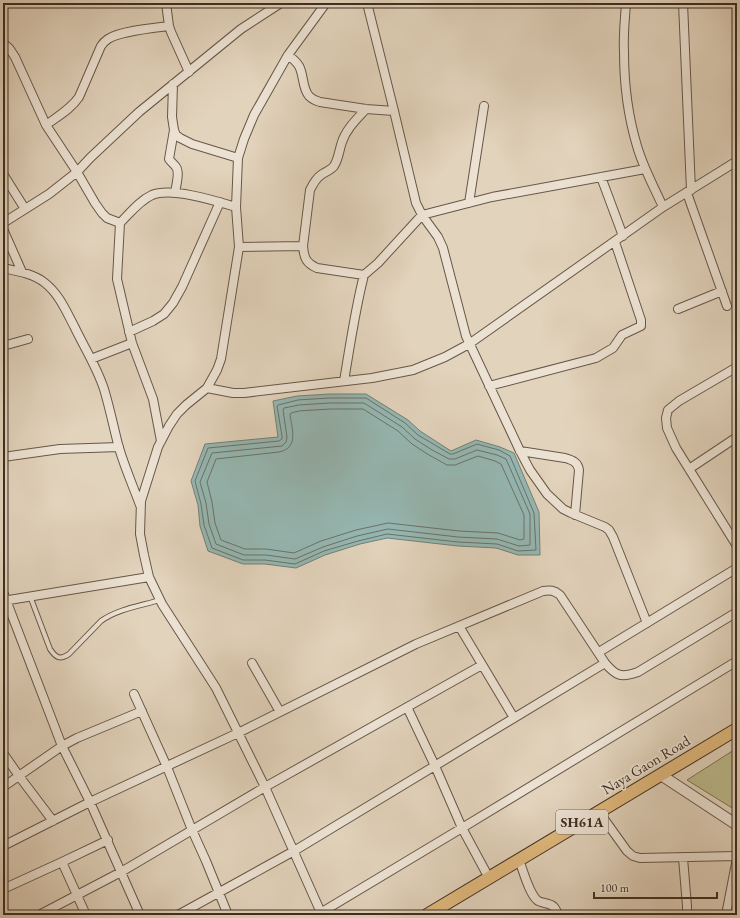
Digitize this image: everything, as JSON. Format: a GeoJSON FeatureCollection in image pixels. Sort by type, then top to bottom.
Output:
{"type":"FeatureCollection","features":[{"type":"Feature","properties":{"kind":"main road","name":"Naya Gaon Road"},"geometry":{"type":"LineString","coordinates":[[433,914],[489,878],[737,729]]}},
{"type":"Feature","properties":{"kind":"street"},"geometry":{"type":"LineString","coordinates":[[166,3],[169,26],[189,72]]}},
{"type":"Feature","properties":{"kind":"street"},"geometry":{"type":"LineString","coordinates":[[3,223],[49,194],[77,172],[139,112],[241,29],[281,3]]}},
{"type":"Feature","properties":{"kind":"street"},"geometry":{"type":"LineString","coordinates":[[326,3],[288,55],[254,115],[244,139],[238,158],[236,207],[239,247],[221,359],[218,370],[207,388],[177,414],[158,446],[141,501],[140,534],[149,577],[160,600],[216,688],[265,787],[320,914],[737,661]]}},
{"type":"Feature","properties":{"kind":"street"},"geometry":{"type":"LineString","coordinates":[[367,3],[416,203],[422,215],[438,237],[443,248],[466,336],[520,451],[530,470],[547,494],[563,509],[601,525],[609,530],[647,623]]}},
{"type":"Feature","properties":{"kind":"street"},"geometry":{"type":"LineString","coordinates":[[626,3],[624,72],[629,111],[637,145],[645,169],[663,207]]}},
{"type":"Feature","properties":{"kind":"street"},"geometry":{"type":"LineString","coordinates":[[683,3],[689,191],[727,306]]}},
{"type":"Feature","properties":{"kind":"street"},"geometry":{"type":"LineString","coordinates":[[46,125],[75,103],[101,46],[106,40],[122,33],[169,26]]}},
{"type":"Feature","properties":{"kind":"street"},"geometry":{"type":"LineString","coordinates":[[3,44],[9,48],[15,57],[46,125],[77,172],[95,203],[107,218],[120,223]]}},
{"type":"Feature","properties":{"kind":"street"},"geometry":{"type":"LineString","coordinates":[[288,55],[294,59],[299,66],[307,93],[314,99],[320,102],[366,109],[394,111]]}},
{"type":"Feature","properties":{"kind":"street"},"geometry":{"type":"LineString","coordinates":[[173,84],[172,117],[176,136],[192,144],[238,158]]}},
{"type":"Feature","properties":{"kind":"street"},"geometry":{"type":"LineString","coordinates":[[469,203],[484,106]]}},
{"type":"Feature","properties":{"kind":"street"},"geometry":{"type":"LineString","coordinates":[[364,275],[317,268],[310,264],[306,259],[303,254],[303,246],[310,190],[314,181],[333,167],[337,160],[345,134],[366,109]]}},
{"type":"Feature","properties":{"kind":"street"},"geometry":{"type":"LineString","coordinates":[[174,130],[169,159],[176,167],[178,172],[174,193]]}},
{"type":"Feature","properties":{"kind":"street"},"geometry":{"type":"LineString","coordinates":[[207,388],[233,393],[244,393],[372,378],[413,370],[445,357],[470,344],[663,207],[737,161]]}},
{"type":"Feature","properties":{"kind":"street"},"geometry":{"type":"LineString","coordinates":[[344,381],[352,330],[364,275],[378,263],[422,215],[492,197],[645,169]]}},
{"type":"Feature","properties":{"kind":"street"},"geometry":{"type":"LineString","coordinates":[[3,174],[25,209]]}},
{"type":"Feature","properties":{"kind":"street"},"geometry":{"type":"LineString","coordinates":[[601,177],[623,236]]}},
{"type":"Feature","properties":{"kind":"street"},"geometry":{"type":"LineString","coordinates":[[161,441],[153,399],[132,343],[117,279],[120,223],[142,201],[151,196],[164,193],[182,194],[236,207]]}},
{"type":"Feature","properties":{"kind":"street"},"geometry":{"type":"LineString","coordinates":[[129,332],[164,314],[173,303],[182,287],[220,202]]}},
{"type":"Feature","properties":{"kind":"street"},"geometry":{"type":"LineString","coordinates":[[3,228],[22,272]]}},
{"type":"Feature","properties":{"kind":"street"},"geometry":{"type":"LineString","coordinates":[[489,386],[596,358],[610,350],[622,335],[640,326],[641,320],[615,242]]}},
{"type":"Feature","properties":{"kind":"street"},"geometry":{"type":"LineString","coordinates":[[239,247],[303,246]]}},
{"type":"Feature","properties":{"kind":"street"},"geometry":{"type":"LineString","coordinates":[[3,268],[22,272],[38,278],[45,283],[61,301],[91,359],[103,388],[119,448],[127,473],[141,507]]}},
{"type":"Feature","properties":{"kind":"street"},"geometry":{"type":"LineString","coordinates":[[678,309],[722,292]]}},
{"type":"Feature","properties":{"kind":"street"},"geometry":{"type":"LineString","coordinates":[[3,346],[28,340]]}},
{"type":"Feature","properties":{"kind":"street"},"geometry":{"type":"LineString","coordinates":[[91,359],[132,343]]}},
{"type":"Feature","properties":{"kind":"street"},"geometry":{"type":"LineString","coordinates":[[737,367],[679,401],[668,410],[666,418],[667,428],[676,448],[737,546]]}},
{"type":"Feature","properties":{"kind":"street"},"geometry":{"type":"LineString","coordinates":[[689,469],[737,437]]}},
{"type":"Feature","properties":{"kind":"street"},"geometry":{"type":"LineString","coordinates":[[3,457],[60,449],[119,448]]}},
{"type":"Feature","properties":{"kind":"street"},"geometry":{"type":"LineString","coordinates":[[520,451],[565,458],[578,464],[580,470],[575,515]]}},
{"type":"Feature","properties":{"kind":"street"},"geometry":{"type":"LineString","coordinates":[[598,652],[737,568]]}},
{"type":"Feature","properties":{"kind":"street"},"geometry":{"type":"LineString","coordinates":[[5,600],[149,577]]}},
{"type":"Feature","properties":{"kind":"street"},"geometry":{"type":"LineString","coordinates":[[3,846],[90,802],[238,734],[416,644],[543,591],[552,590],[560,595],[605,662],[613,672],[618,674],[632,674],[638,672],[737,612]]}},
{"type":"Feature","properties":{"kind":"street"},"geometry":{"type":"LineString","coordinates":[[3,592],[62,746],[108,840],[140,915]]}},
{"type":"Feature","properties":{"kind":"street"},"geometry":{"type":"LineString","coordinates":[[459,626],[514,718]]}},
{"type":"Feature","properties":{"kind":"street"},"geometry":{"type":"LineString","coordinates":[[178,915],[294,851],[605,662]]}},
{"type":"Feature","properties":{"kind":"street"},"geometry":{"type":"LineString","coordinates":[[252,663],[280,712]]}},
{"type":"Feature","properties":{"kind":"street"},"geometry":{"type":"LineString","coordinates":[[39,915],[121,872],[265,787],[482,665]]}},
{"type":"Feature","properties":{"kind":"street"},"geometry":{"type":"LineString","coordinates":[[134,694],[167,767],[228,915]]}},
{"type":"Feature","properties":{"kind":"street"},"geometry":{"type":"LineString","coordinates":[[407,707],[462,828],[489,878]]}},
{"type":"Feature","properties":{"kind":"street"},"geometry":{"type":"LineString","coordinates":[[3,787],[62,746],[142,711]]}},
{"type":"Feature","properties":{"kind":"street"},"geometry":{"type":"LineString","coordinates":[[3,753],[53,821]]}},
{"type":"Feature","properties":{"kind":"street"},"geometry":{"type":"LineString","coordinates":[[661,775],[737,826]]}},
{"type":"Feature","properties":{"kind":"street"},"geometry":{"type":"LineString","coordinates":[[599,812],[627,851],[633,856],[640,858],[737,857],[726,915]]}},
{"type":"Feature","properties":{"kind":"street"},"geometry":{"type":"LineString","coordinates":[[3,889],[108,840]]}},
{"type":"Feature","properties":{"kind":"street"},"geometry":{"type":"LineString","coordinates":[[683,858],[687,915]]}},
{"type":"Feature","properties":{"kind":"street"},"geometry":{"type":"LineString","coordinates":[[519,860],[529,886],[536,899],[540,902],[554,906],[558,915]]}},
{"type":"Feature","properties":{"kind":"street"},"geometry":{"type":"LineString","coordinates":[[62,862],[86,915]]}},
{"type":"Feature","properties":{"kind":"lane"},"geometry":{"type":"LineString","coordinates":[[30,596],[50,649],[53,654],[62,658],[69,654],[101,621],[107,617],[160,600]]}},
{"type":"Feature","properties":{"kind":"shaded area"},"geometry":{"type":"Polygon","coordinates":[[[737,748],[737,811],[687,780],[737,748]]]}},
{"type":"Feature","properties":{"kind":"water"},"geometry":{"type":"Polygon","coordinates":[[[366,394],[408,420],[420,431],[451,451],[476,440],[514,453],[539,512],[540,555],[518,555],[496,548],[458,546],[387,538],[360,544],[325,555],[296,568],[265,564],[243,564],[208,551],[200,526],[198,505],[191,481],[205,444],[278,437],[273,401],[297,396],[366,394]]]}}]}
